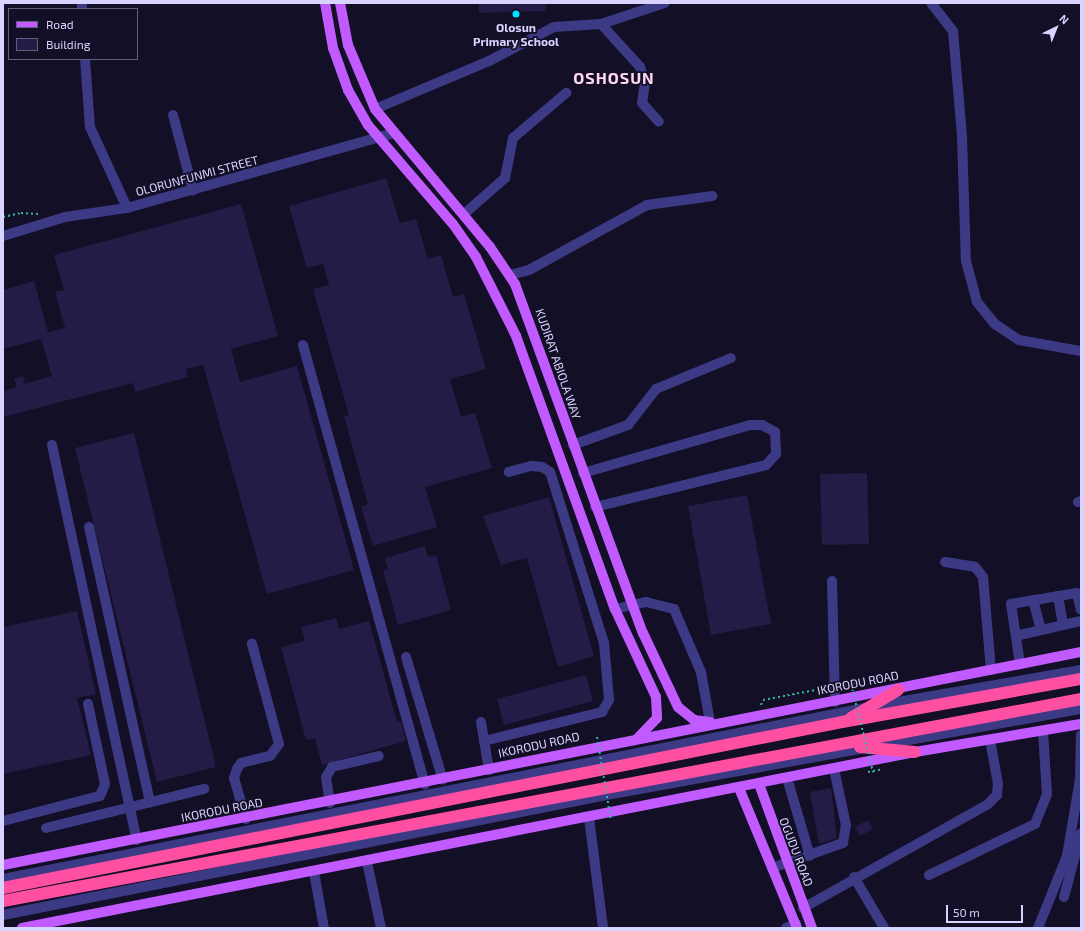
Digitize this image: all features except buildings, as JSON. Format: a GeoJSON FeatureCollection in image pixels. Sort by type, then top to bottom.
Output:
{"type":"FeatureCollection","features":[{"type":"Feature","properties":{"kind":"highway"},"geometry":{"type":"LineString","coordinates":[[3,888],[842,722],[1081,679]]}},
{"type":"Feature","properties":{"kind":"highway"},"geometry":{"type":"LineString","coordinates":[[842,722],[898,690]]}},
{"type":"Feature","properties":{"kind":"highway"},"geometry":{"type":"LineString","coordinates":[[3,901],[847,745],[1081,699]]}},
{"type":"Feature","properties":{"kind":"highway"},"geometry":{"type":"LineString","coordinates":[[847,745],[915,752]]}},
{"type":"Feature","properties":{"kind":"main road"},"geometry":{"type":"LineString","coordinates":[[325,3],[334,48],[348,90],[379,139],[452,224],[492,285],[516,336],[615,609],[646,673],[658,710],[654,723],[637,739]]}},
{"type":"Feature","properties":{"kind":"main road","name":"KUDIRAT ABIOLA WAY"},"geometry":{"type":"LineString","coordinates":[[340,3],[348,45],[375,109],[393,133],[464,214],[510,276],[533,329],[630,604],[678,708],[694,720],[710,722],[736,721]]}},
{"type":"Feature","properties":{"kind":"main road","name":"IKORODU ROAD"},"geometry":{"type":"LineString","coordinates":[[3,863],[137,840],[330,803],[637,739],[898,690],[1081,652]]}},
{"type":"Feature","properties":{"kind":"main road"},"geometry":{"type":"LineString","coordinates":[[27,928],[590,818],[915,752],[1043,732],[1081,724]]}},
{"type":"Feature","properties":{"kind":"main road","name":"OGUDU ROAD"},"geometry":{"type":"LineString","coordinates":[[759,784],[786,864],[812,928]]}},
{"type":"Feature","properties":{"kind":"main road"},"geometry":{"type":"LineString","coordinates":[[739,788],[772,868],[793,927]]}},
{"type":"Feature","properties":{"kind":"street"},"geometry":{"type":"LineString","coordinates":[[375,109],[489,61],[554,27],[601,24],[664,3]]}},
{"type":"Feature","properties":{"kind":"street"},"geometry":{"type":"LineString","coordinates":[[931,3],[953,32],[962,136],[966,261],[977,302],[995,324],[1019,340],[1081,351]]}},
{"type":"Feature","properties":{"kind":"street"},"geometry":{"type":"LineString","coordinates":[[601,24],[640,67],[645,82],[642,103],[659,122]]}},
{"type":"Feature","properties":{"kind":"street"},"geometry":{"type":"LineString","coordinates":[[85,60],[90,127],[127,208]]}},
{"type":"Feature","properties":{"kind":"street"},"geometry":{"type":"LineString","coordinates":[[464,214],[505,178],[513,138],[566,93]]}},
{"type":"Feature","properties":{"kind":"street"},"geometry":{"type":"LineString","coordinates":[[173,115],[193,190]]}},
{"type":"Feature","properties":{"kind":"street","name":"OLORUNFUNMI STREET"},"geometry":{"type":"LineString","coordinates":[[3,236],[65,217],[127,208],[379,139],[393,133]]}},
{"type":"Feature","properties":{"kind":"street"},"geometry":{"type":"LineString","coordinates":[[510,276],[529,270],[647,205],[712,196]]}},
{"type":"Feature","properties":{"kind":"street"},"geometry":{"type":"LineString","coordinates":[[302,344],[425,784]]}},
{"type":"Feature","properties":{"kind":"street"},"geometry":{"type":"LineString","coordinates":[[573,445],[628,424],[656,389],[731,358]]}},
{"type":"Feature","properties":{"kind":"street"},"geometry":{"type":"LineString","coordinates":[[583,474],[750,425],[762,425],[776,432],[776,454],[766,465],[595,507]]}},
{"type":"Feature","properties":{"kind":"street"},"geometry":{"type":"LineString","coordinates":[[52,445],[137,840]]}},
{"type":"Feature","properties":{"kind":"street"},"geometry":{"type":"LineString","coordinates":[[484,741],[602,712],[610,700],[604,643],[550,472],[542,467],[531,466],[509,472]]}},
{"type":"Feature","properties":{"kind":"street"},"geometry":{"type":"LineString","coordinates":[[89,526],[150,802]]}},
{"type":"Feature","properties":{"kind":"street"},"geometry":{"type":"LineString","coordinates":[[945,562],[975,567],[983,577],[991,670]]}},
{"type":"Feature","properties":{"kind":"street"},"geometry":{"type":"LineString","coordinates":[[832,581],[835,702]]}},
{"type":"Feature","properties":{"kind":"street"},"geometry":{"type":"LineString","coordinates":[[1020,664],[1011,604],[1077,593],[1081,610]]}},
{"type":"Feature","properties":{"kind":"street"},"geometry":{"type":"LineString","coordinates":[[1058,596],[1063,625]]}},
{"type":"Feature","properties":{"kind":"street"},"geometry":{"type":"LineString","coordinates":[[1033,600],[1041,630]]}},
{"type":"Feature","properties":{"kind":"street"},"geometry":{"type":"LineString","coordinates":[[615,609],[630,604],[661,603],[674,609],[701,672],[710,722]]}},
{"type":"Feature","properties":{"kind":"street"},"geometry":{"type":"LineString","coordinates":[[1016,636],[1081,621]]}},
{"type":"Feature","properties":{"kind":"street"},"geometry":{"type":"LineString","coordinates":[[246,819],[234,778],[237,769],[241,762],[270,756],[279,744],[252,644]]}},
{"type":"Feature","properties":{"kind":"street"},"geometry":{"type":"LineString","coordinates":[[406,657],[443,780]]}},
{"type":"Feature","properties":{"kind":"street"},"geometry":{"type":"LineString","coordinates":[[3,879],[869,707],[1081,670]]}},
{"type":"Feature","properties":{"kind":"street"},"geometry":{"type":"LineString","coordinates":[[3,821],[100,796],[105,784],[88,704]]}},
{"type":"Feature","properties":{"kind":"street"},"geometry":{"type":"LineString","coordinates":[[3,915],[609,794],[1081,709]]}},
{"type":"Feature","properties":{"kind":"street"},"geometry":{"type":"LineString","coordinates":[[481,722],[489,770]]}},
{"type":"Feature","properties":{"kind":"street"},"geometry":{"type":"LineString","coordinates":[[929,875],[1035,824],[1047,794],[1043,732]]}},
{"type":"Feature","properties":{"kind":"street"},"geometry":{"type":"LineString","coordinates":[[1038,928],[1067,856],[1080,779],[1081,735]]}},
{"type":"Feature","properties":{"kind":"street"},"geometry":{"type":"LineString","coordinates":[[803,908],[854,877],[988,804],[997,795],[998,784],[990,740]]}},
{"type":"Feature","properties":{"kind":"street"},"geometry":{"type":"LineString","coordinates":[[330,803],[326,777],[332,767],[379,756]]}},
{"type":"Feature","properties":{"kind":"street"},"geometry":{"type":"LineString","coordinates":[[772,868],[840,846],[846,836],[834,769]]}},
{"type":"Feature","properties":{"kind":"street"},"geometry":{"type":"LineString","coordinates":[[787,778],[810,856]]}},
{"type":"Feature","properties":{"kind":"street"},"geometry":{"type":"LineString","coordinates":[[46,828],[204,789]]}},
{"type":"Feature","properties":{"kind":"street"},"geometry":{"type":"LineString","coordinates":[[590,818],[603,928]]}},
{"type":"Feature","properties":{"kind":"street"},"geometry":{"type":"LineString","coordinates":[[1064,897],[1081,834]]}},
{"type":"Feature","properties":{"kind":"street"},"geometry":{"type":"LineString","coordinates":[[367,862],[381,928]]}},
{"type":"Feature","properties":{"kind":"street"},"geometry":{"type":"LineString","coordinates":[[314,872],[324,928]]}},
{"type":"Feature","properties":{"kind":"street"},"geometry":{"type":"LineString","coordinates":[[854,877],[884,928]]}},
{"type":"Feature","properties":{"kind":"path"},"geometry":{"type":"LineString","coordinates":[[3,217],[21,213],[43,215]]}},
{"type":"Feature","properties":{"kind":"path"},"geometry":{"type":"LineString","coordinates":[[836,686],[851,684],[882,676]]}},
{"type":"Feature","properties":{"kind":"path"},"geometry":{"type":"LineString","coordinates":[[851,684],[872,772]]}},
{"type":"Feature","properties":{"kind":"path"},"geometry":{"type":"LineString","coordinates":[[763,700],[829,688]]}},
{"type":"Feature","properties":{"kind":"path"},"geometry":{"type":"LineString","coordinates":[[597,737],[611,821]]}},
{"type":"Feature","properties":{"kind":"place","name":"Olosun Primary School"},"geometry":{"type":"Point","coordinates":[516,14]}},
{"type":"Feature","properties":{"kind":"district","name":"OSHOSUN"},"geometry":{"type":"Point","coordinates":[614,78]}}]}
